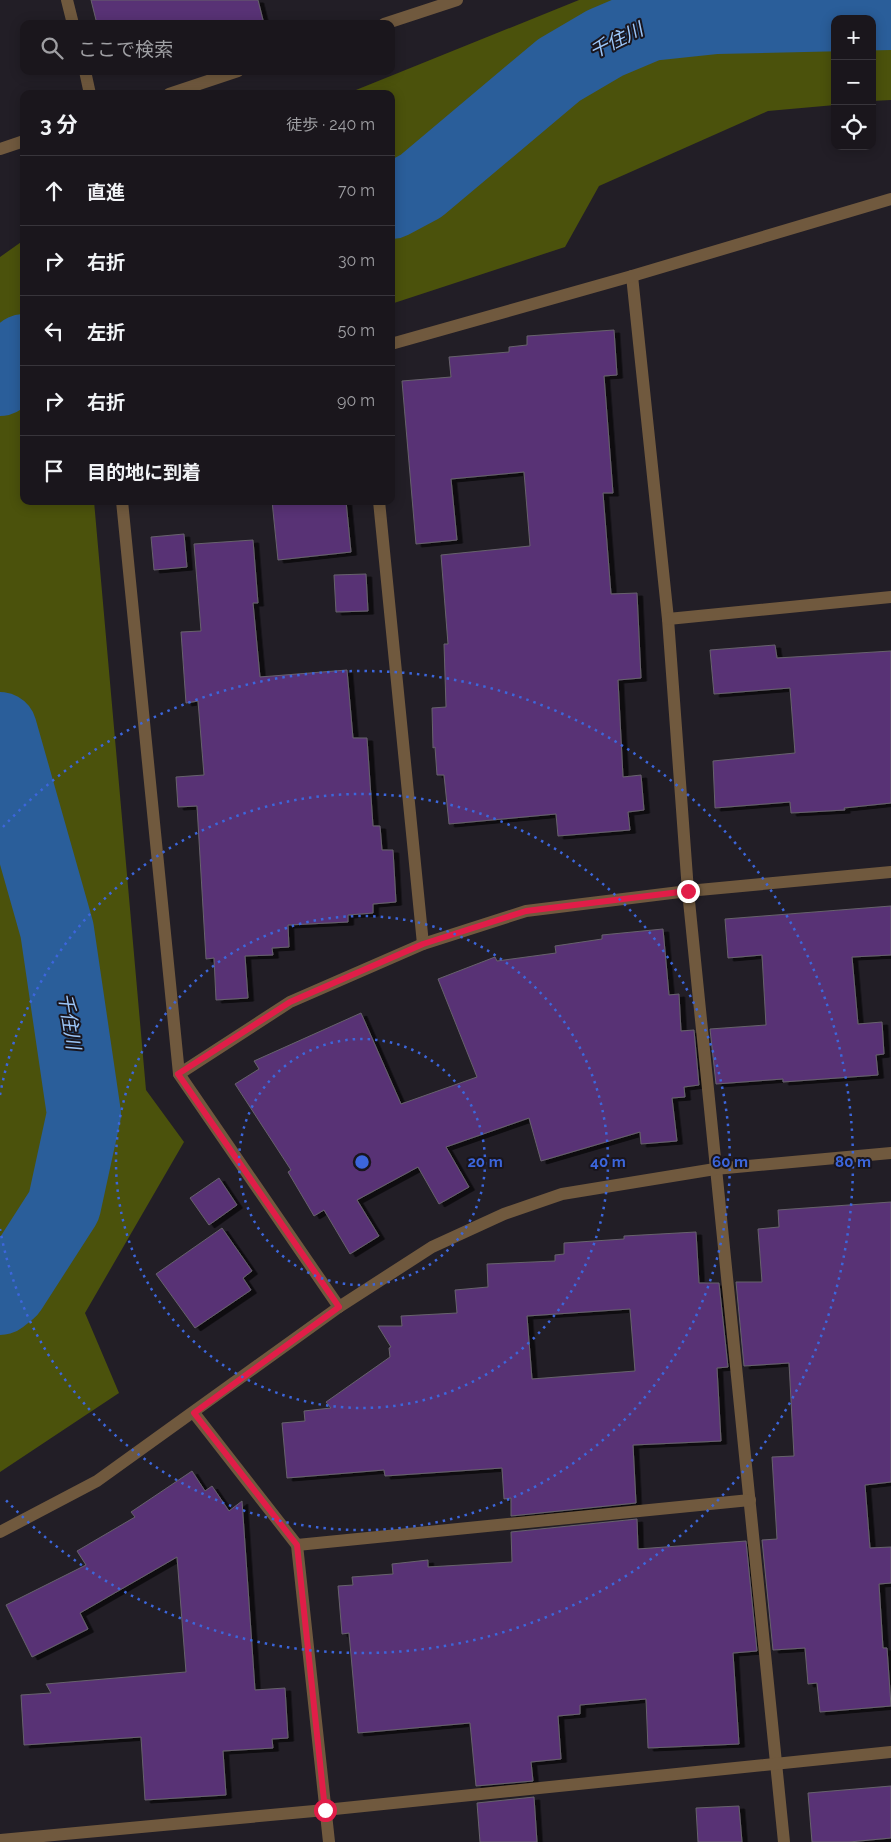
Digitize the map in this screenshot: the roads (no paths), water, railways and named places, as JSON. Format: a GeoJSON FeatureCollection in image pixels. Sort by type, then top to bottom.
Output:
{"type":"FeatureCollection","features":[{"type":"Feature","properties":{"kind":"street"},"geometry":{"type":"LineString","coordinates":[[67,0],[72,20]]}},
{"type":"Feature","properties":{"kind":"street"},"geometry":{"type":"LineString","coordinates":[[395,20],[457,0]]}},
{"type":"Feature","properties":{"kind":"street"},"geometry":{"type":"LineString","coordinates":[[86,75],[89,90]]}},
{"type":"Feature","properties":{"kind":"street"},"geometry":{"type":"LineString","coordinates":[[181,90],[226,75]]}},
{"type":"Feature","properties":{"kind":"street"},"geometry":{"type":"LineString","coordinates":[[0,149],[20,142]]}},
{"type":"Feature","properties":{"kind":"street"},"geometry":{"type":"LineString","coordinates":[[395,343],[632,276],[891,199]]}},
{"type":"Feature","properties":{"kind":"street"},"geometry":{"type":"LineString","coordinates":[[632,276],[668,619],[688,891],[784,1842]]}},
{"type":"Feature","properties":{"kind":"street"},"geometry":{"type":"LineString","coordinates":[[122,505],[178,1074],[339,1307]]}},
{"type":"Feature","properties":{"kind":"street"},"geometry":{"type":"LineString","coordinates":[[379,505],[423,944]]}},
{"type":"Feature","properties":{"kind":"street"},"geometry":{"type":"LineString","coordinates":[[668,619],[891,597]]}},
{"type":"Feature","properties":{"kind":"street"},"geometry":{"type":"LineString","coordinates":[[178,1074],[290,1002],[423,944],[526,911],[688,891],[891,872]]}},
{"type":"Feature","properties":{"kind":"street"},"geometry":{"type":"LineString","coordinates":[[0,1532],[97,1481],[339,1307],[432,1247],[504,1214],[562,1194],[715,1169],[891,1153]]}},
{"type":"Feature","properties":{"kind":"street"},"geometry":{"type":"LineString","coordinates":[[194,1413],[297,1545],[328,1842]]}},
{"type":"Feature","properties":{"kind":"street"},"geometry":{"type":"LineString","coordinates":[[297,1545],[750,1500]]}},
{"type":"Feature","properties":{"kind":"street"},"geometry":{"type":"LineString","coordinates":[[0,1840],[325,1810],[891,1752]]}},
{"type":"Feature","properties":{"kind":"waterway","name":"千住川"},"geometry":{"type":"LineString","coordinates":[[395,200],[421,186],[559,70],[605,43],[650,24],[716,17],[891,13]]}},
{"type":"Feature","properties":{"kind":"waterway","name":"千住川"},"geometry":{"type":"LineString","coordinates":[[0,379],[20,355]]}},
{"type":"Feature","properties":{"kind":"waterway","name":"千住川"},"geometry":{"type":"LineString","coordinates":[[0,729],[57,930],[84,1114],[64,1206],[10,1290],[0,1298]]}}]}
